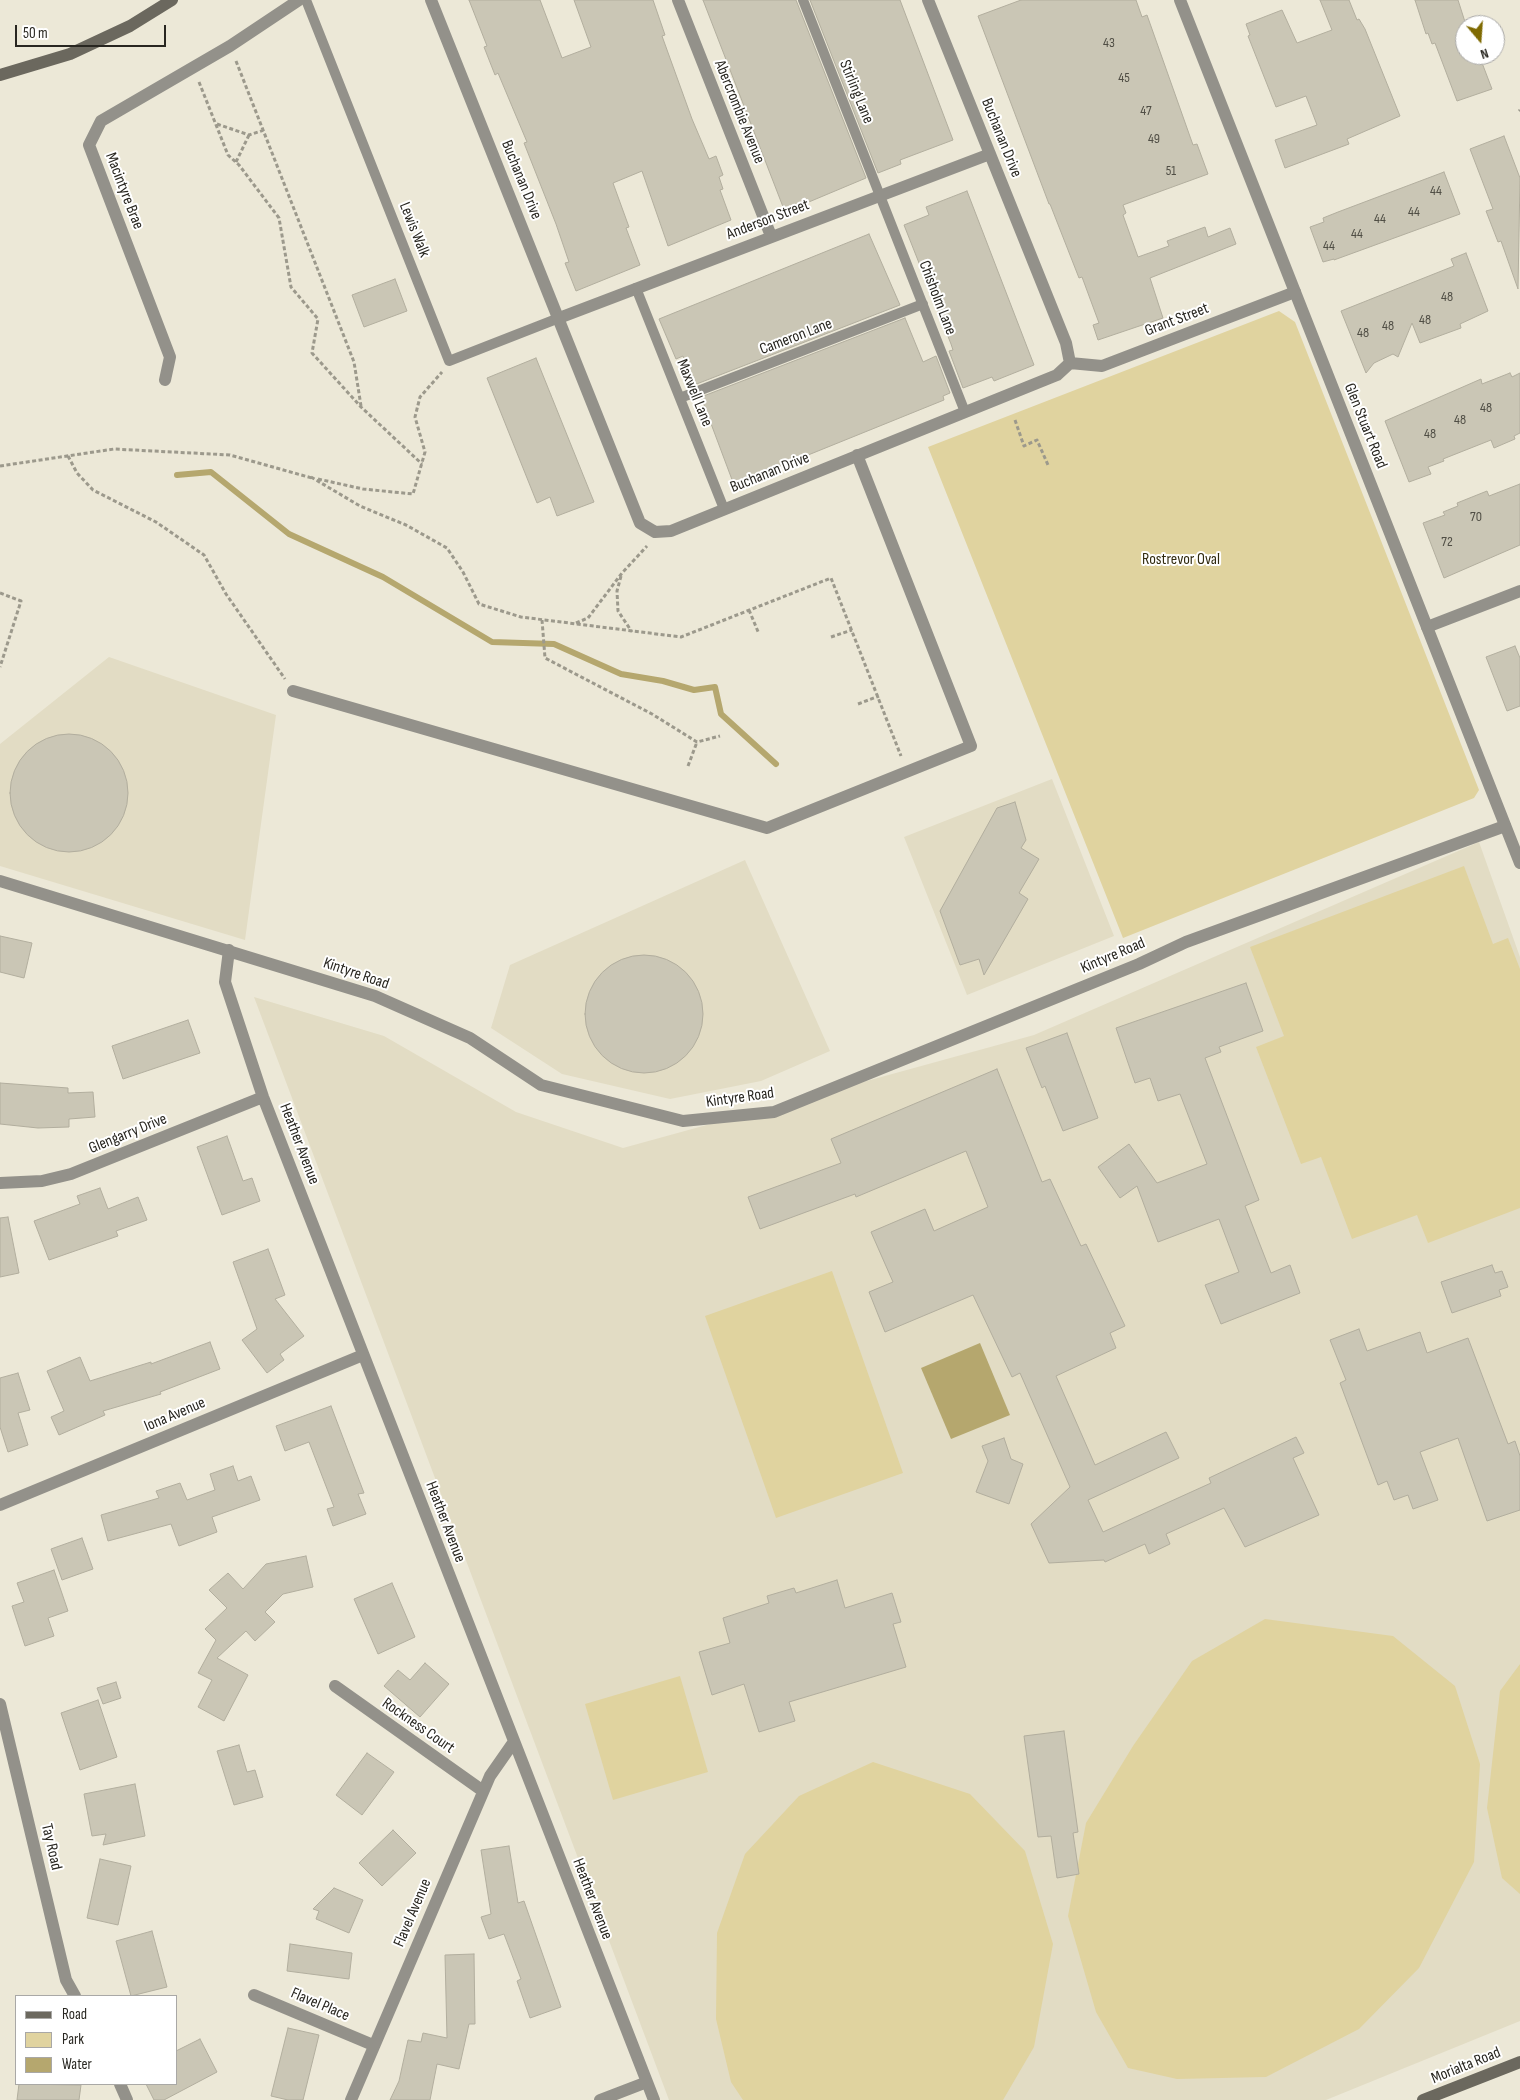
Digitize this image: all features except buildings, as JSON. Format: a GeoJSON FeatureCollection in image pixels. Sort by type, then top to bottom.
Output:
{"type":"FeatureCollection","features":[{"type":"Feature","properties":{"kind":"main road"},"geometry":{"type":"LineString","coordinates":[[0,75],[70,54],[130,26],[172,0]]}},
{"type":"Feature","properties":{"kind":"main road","name":"Morialta Road"},"geometry":{"type":"LineString","coordinates":[[1423,2100],[1520,2062]]}},
{"type":"Feature","properties":{"kind":"street","name":"Macintyre Brae"},"geometry":{"type":"LineString","coordinates":[[165,380],[170,357],[90,145],[101,122],[230,46],[299,0]]}},
{"type":"Feature","properties":{"kind":"street","name":"Buchanan Drive"},"geometry":{"type":"LineString","coordinates":[[431,0],[640,523],[655,532],[671,530],[1057,375],[1070,363],[1066,343],[928,0]]}},
{"type":"Feature","properties":{"kind":"street","name":"Abercrombie Avenue"},"geometry":{"type":"LineString","coordinates":[[678,0],[771,236]]}},
{"type":"Feature","properties":{"kind":"street","name":"Glen Stuart Road"},"geometry":{"type":"LineString","coordinates":[[1180,0],[1520,863]]}},
{"type":"Feature","properties":{"kind":"street","name":"Anderson Street"},"geometry":{"type":"LineString","coordinates":[[559,318],[990,154]]}},
{"type":"Feature","properties":{"kind":"street","name":"Grant Street"},"geometry":{"type":"LineString","coordinates":[[1070,363],[1102,366],[1295,292]]}},
{"type":"Feature","properties":{"kind":"street"},"geometry":{"type":"LineString","coordinates":[[293,691],[767,828],[970,746],[858,455]]}},
{"type":"Feature","properties":{"kind":"street"},"geometry":{"type":"LineString","coordinates":[[1427,627],[1520,591]]}},
{"type":"Feature","properties":{"kind":"street","name":"Kintyre Road"},"geometry":{"type":"LineString","coordinates":[[0,881],[375,996],[470,1038],[542,1085],[683,1121],[774,1112],[1139,964],[1186,942],[1505,826]]}},
{"type":"Feature","properties":{"kind":"street","name":"Heather Avenue"},"geometry":{"type":"LineString","coordinates":[[229,950],[225,982],[263,1097],[513,1743],[654,2100]]}},
{"type":"Feature","properties":{"kind":"street","name":"Glengarry Drive"},"geometry":{"type":"LineString","coordinates":[[0,1183],[42,1181],[71,1174],[263,1097]]}},
{"type":"Feature","properties":{"kind":"street","name":"Iona Avenue"},"geometry":{"type":"LineString","coordinates":[[0,1505],[362,1354]]}},
{"type":"Feature","properties":{"kind":"street","name":"Rockness Court"},"geometry":{"type":"LineString","coordinates":[[335,1686],[483,1791]]}},
{"type":"Feature","properties":{"kind":"street","name":"Tay Road"},"geometry":{"type":"LineString","coordinates":[[0,1704],[66,1980],[74,1995]]}},
{"type":"Feature","properties":{"kind":"street","name":"Flavel Avenue"},"geometry":{"type":"LineString","coordinates":[[352,2100],[483,1791],[490,1776],[513,1743]]}},
{"type":"Feature","properties":{"kind":"street","name":"Flavel Place"},"geometry":{"type":"LineString","coordinates":[[254,1995],[374,2045]]}},
{"type":"Feature","properties":{"kind":"street"},"geometry":{"type":"LineString","coordinates":[[600,2100],[647,2082]]}},
{"type":"Feature","properties":{"kind":"street"},"geometry":{"type":"LineString","coordinates":[[120,2085],[127,2100]]}},
{"type":"Feature","properties":{"kind":"lane","name":"Lewis Walk"},"geometry":{"type":"LineString","coordinates":[[306,0],[449,361]]}},
{"type":"Feature","properties":{"kind":"lane","name":"Stirling Lane"},"geometry":{"type":"LineString","coordinates":[[804,0],[881,195]]}},
{"type":"Feature","properties":{"kind":"lane","name":"Chisholm Lane"},"geometry":{"type":"LineString","coordinates":[[881,195],[965,412]]}},
{"type":"Feature","properties":{"kind":"lane","name":"Maxwell Lane"},"geometry":{"type":"LineString","coordinates":[[636,288],[724,508]]}},
{"type":"Feature","properties":{"kind":"lane","name":"Cameron Lane"},"geometry":{"type":"LineString","coordinates":[[680,398],[923,304]]}},
{"type":"Feature","properties":{"kind":"lane"},"geometry":{"type":"LineString","coordinates":[[449,361],[559,318]]}},
{"type":"Feature","properties":{"kind":"path"},"geometry":{"type":"LineString","coordinates":[[230,46],[354,362],[361,407]]}},
{"type":"Feature","properties":{"kind":"path"},"geometry":{"type":"LineString","coordinates":[[194,67],[228,155],[236,162],[279,218],[291,287],[318,319],[312,352],[361,407],[422,464]]}},
{"type":"Feature","properties":{"kind":"path"},"geometry":{"type":"LineString","coordinates":[[216,124],[249,135],[264,130]]}},
{"type":"Feature","properties":{"kind":"path"},"geometry":{"type":"LineString","coordinates":[[236,162],[249,135]]}},
{"type":"Feature","properties":{"kind":"path"},"geometry":{"type":"LineString","coordinates":[[0,466],[114,449],[230,455],[311,478],[363,489],[413,494],[425,452],[415,417],[420,396],[430,387],[449,361]]}},
{"type":"Feature","properties":{"kind":"path"},"geometry":{"type":"LineString","coordinates":[[1015,420],[1024,446],[1037,440],[1048,465]]}},
{"type":"Feature","properties":{"kind":"path"},"geometry":{"type":"LineString","coordinates":[[68,456],[77,473],[93,490],[156,522],[204,555],[226,594],[293,691]]}},
{"type":"Feature","properties":{"kind":"path"},"geometry":{"type":"LineString","coordinates":[[311,478],[360,506],[406,526],[447,548],[463,572],[478,604],[521,617],[680,637],[831,578],[904,762]]}},
{"type":"Feature","properties":{"kind":"path"},"geometry":{"type":"LineString","coordinates":[[575,624],[588,618],[622,573],[644,550],[655,532]]}},
{"type":"Feature","properties":{"kind":"path"},"geometry":{"type":"LineString","coordinates":[[622,573],[617,591],[618,611],[632,632]]}},
{"type":"Feature","properties":{"kind":"path"},"geometry":{"type":"LineString","coordinates":[[0,593],[21,601],[0,667]]}},
{"type":"Feature","properties":{"kind":"path"},"geometry":{"type":"LineString","coordinates":[[749,610],[759,634]]}},
{"type":"Feature","properties":{"kind":"path"},"geometry":{"type":"LineString","coordinates":[[542,620],[545,658],[652,714],[697,742],[720,736]]}},
{"type":"Feature","properties":{"kind":"path"},"geometry":{"type":"LineString","coordinates":[[831,637],[852,630]]}},
{"type":"Feature","properties":{"kind":"path"},"geometry":{"type":"LineString","coordinates":[[858,704],[879,696]]}},
{"type":"Feature","properties":{"kind":"path"},"geometry":{"type":"LineString","coordinates":[[688,766],[697,742]]}},
{"type":"Feature","properties":{"kind":"shaded area"},"geometry":{"type":"Polygon","coordinates":[[[109,657],[276,715],[245,940],[0,866],[0,744],[109,657]]]}},
{"type":"Feature","properties":{"kind":"shaded area"},"geometry":{"type":"Polygon","coordinates":[[[1052,779],[1114,936],[967,995],[904,837],[1052,779]]]}},
{"type":"Feature","properties":{"kind":"shaded area"},"geometry":{"type":"Polygon","coordinates":[[[1479,842],[1520,957],[1520,2021],[1326,2100],[669,2100],[254,997],[384,1036],[516,1112],[623,1148],[1034,1035],[1479,842]]]}},
{"type":"Feature","properties":{"kind":"shaded area"},"geometry":{"type":"Polygon","coordinates":[[[745,860],[830,1051],[761,1081],[670,1099],[562,1074],[491,1028],[510,965],[745,860]]]}},
{"type":"Feature","properties":{"kind":"green space","name":"Rostrevor Oval"},"geometry":{"type":"Polygon","coordinates":[[[1279,311],[1295,322],[1479,790],[1474,798],[1123,938],[928,447],[1279,311]]]}},
{"type":"Feature","properties":{"kind":"green space"},"geometry":{"type":"Polygon","coordinates":[[[1464,866],[1493,944],[1508,938],[1520,969],[1520,1208],[1428,1243],[1417,1215],[1352,1239],[1321,1157],[1301,1164],[1256,1047],[1284,1036],[1250,947],[1464,866]]]}},
{"type":"Feature","properties":{"kind":"green space"},"geometry":{"type":"Polygon","coordinates":[[[832,1271],[903,1473],[776,1518],[705,1316],[832,1271]]]}},
{"type":"Feature","properties":{"kind":"green space"},"geometry":{"type":"Polygon","coordinates":[[[1265,1619],[1393,1636],[1455,1686],[1480,1764],[1474,1862],[1419,1968],[1359,2029],[1266,2077],[1177,2079],[1128,2068],[1096,2012],[1068,1916],[1086,1823],[1133,1746],[1192,1661],[1265,1619]]]}},
{"type":"Feature","properties":{"kind":"green space"},"geometry":{"type":"Polygon","coordinates":[[[1520,1664],[1520,1894],[1502,1878],[1487,1808],[1500,1691],[1520,1664]]]}},
{"type":"Feature","properties":{"kind":"green space"},"geometry":{"type":"Polygon","coordinates":[[[680,1676],[708,1772],[613,1800],[585,1704],[680,1676]]]}},
{"type":"Feature","properties":{"kind":"green space"},"geometry":{"type":"Polygon","coordinates":[[[873,1762],[970,1794],[1025,1851],[1053,1944],[1034,2047],[1003,2100],[743,2100],[731,2082],[716,2019],[717,1933],[745,1854],[799,1796],[873,1762]]]}},
{"type":"Feature","properties":{"kind":"water"},"geometry":{"type":"Polygon","coordinates":[[[980,1343],[1010,1415],[951,1439],[921,1368],[980,1343]]]}},
{"type":"Feature","properties":{"kind":"waterway"},"geometry":{"type":"LineString","coordinates":[[177,475],[211,472],[289,534],[383,577],[492,642],[554,644],[621,674],[663,681],[694,690],[715,687],[721,714],[776,764]]}}]}
